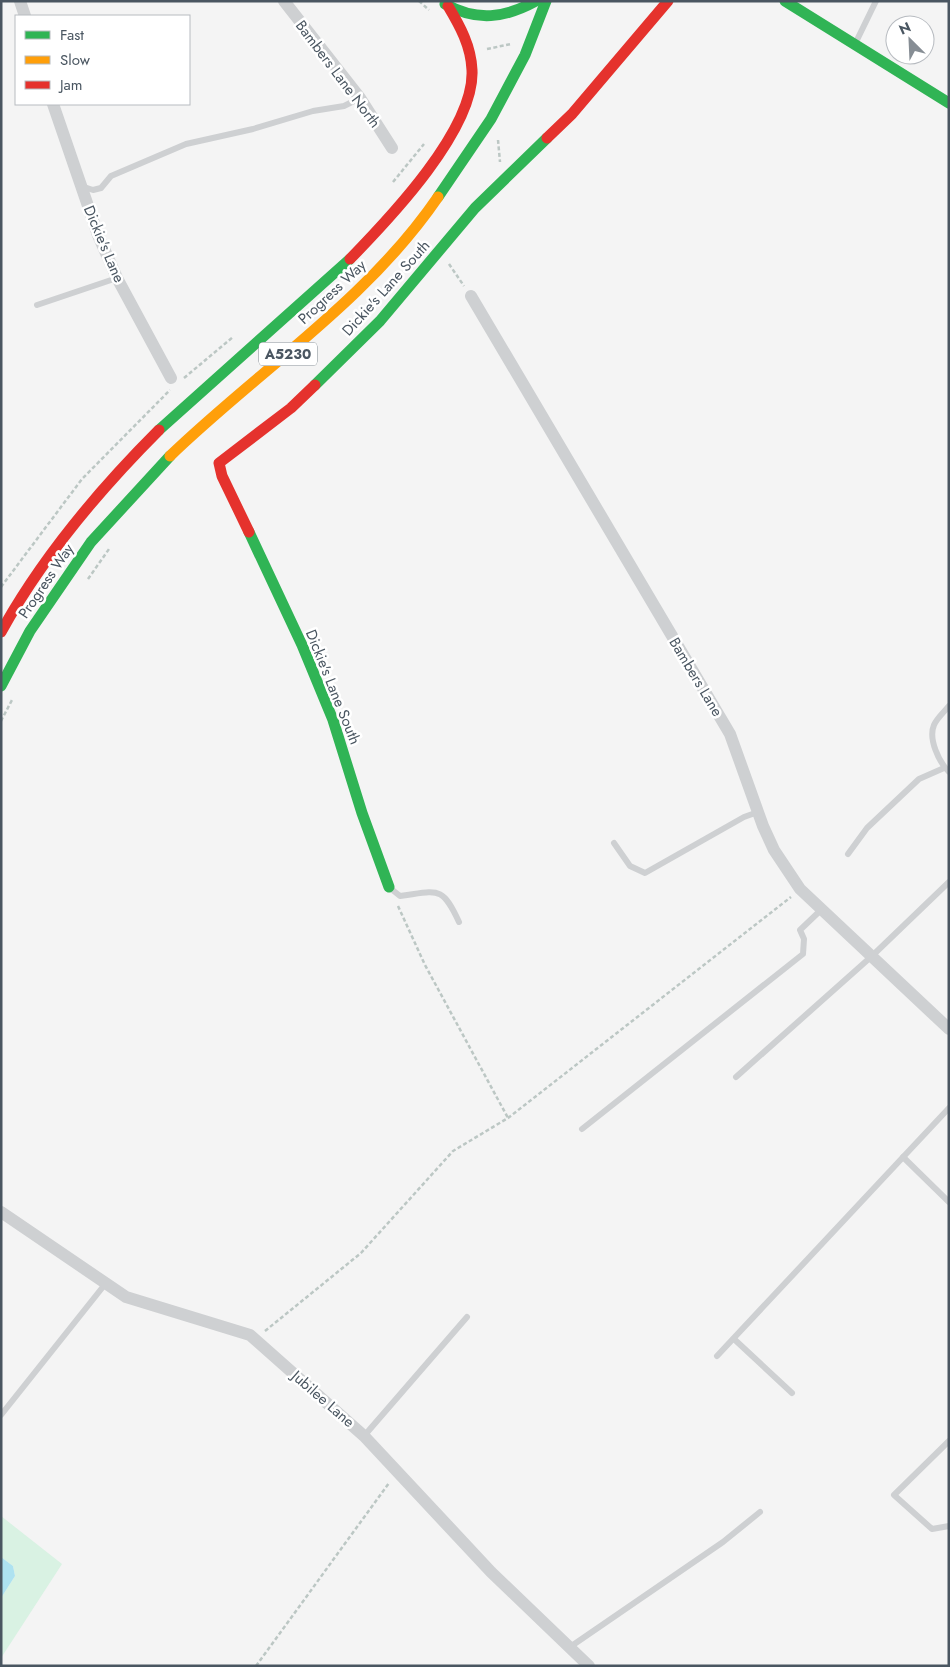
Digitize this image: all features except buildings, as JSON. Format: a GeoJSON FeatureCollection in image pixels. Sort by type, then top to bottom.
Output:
{"type":"FeatureCollection","features":[{"type":"Feature","properties":{"kind":"main road","name":"A5230"},"geometry":{"type":"LineString","coordinates":[[444,4],[478,18],[498,18],[519,12],[536,1]]}},
{"type":"Feature","properties":{"kind":"main road","name":"Progress Way"},"geometry":{"type":"LineString","coordinates":[[1,686],[30,631],[91,542],[171,455],[284,358],[376,272],[436,200],[491,119],[531,40],[546,1]]}},
{"type":"Feature","properties":{"kind":"main road","name":"Dickie's Lane South"},"geometry":{"type":"LineString","coordinates":[[390,887],[362,813],[333,720],[302,645],[222,476],[219,463],[298,401],[380,322],[475,208],[572,114],[668,1]]}},
{"type":"Feature","properties":{"kind":"main road"},"geometry":{"type":"LineString","coordinates":[[785,1],[949,103]]}},
{"type":"Feature","properties":{"kind":"main road","name":"Progress Way"},"geometry":{"type":"LineString","coordinates":[[1,632],[16,603],[84,510],[174,415],[269,332],[365,244],[431,165],[465,111],[473,80],[471,52],[467,40],[444,4]]}},
{"type":"Feature","properties":{"kind":"street"},"geometry":{"type":"LineString","coordinates":[[20,1],[25,15]]}},
{"type":"Feature","properties":{"kind":"street","name":"Bambers Lane North"},"geometry":{"type":"LineString","coordinates":[[284,1],[360,98],[392,148]]}},
{"type":"Feature","properties":{"kind":"street","name":"Dickie's Lane"},"geometry":{"type":"LineString","coordinates":[[53,105],[98,234],[117,278],[176,381]]}},
{"type":"Feature","properties":{"kind":"street","name":"Bambers Lane"},"geometry":{"type":"LineString","coordinates":[[471,296],[730,734],[774,850],[800,890],[949,1029]]}},
{"type":"Feature","properties":{"kind":"street","name":"Jubilee Lane"},"geometry":{"type":"LineString","coordinates":[[1,1212],[126,1297],[250,1335],[364,1436],[398,1470],[491,1572],[590,1666]]}},
{"type":"Feature","properties":{"kind":"lane"},"geometry":{"type":"LineString","coordinates":[[855,44],[876,1]]}},
{"type":"Feature","properties":{"kind":"lane"},"geometry":{"type":"LineString","coordinates":[[81,186],[93,190],[101,188],[112,176],[186,144],[253,130],[313,111],[344,106],[360,98]]}},
{"type":"Feature","properties":{"kind":"lane"},"geometry":{"type":"LineString","coordinates":[[37,305],[117,278]]}},
{"type":"Feature","properties":{"kind":"lane"},"geometry":{"type":"LineString","coordinates":[[848,854],[867,828],[919,779],[947,770],[935,747],[934,726],[949,706]]}},
{"type":"Feature","properties":{"kind":"lane"},"geometry":{"type":"LineString","coordinates":[[614,843],[630,866],[645,874],[744,817],[758,812]]}},
{"type":"Feature","properties":{"kind":"lane"},"geometry":{"type":"LineString","coordinates":[[736,1077],[872,956],[949,882]]}},
{"type":"Feature","properties":{"kind":"lane"},"geometry":{"type":"LineString","coordinates":[[390,887],[400,896],[426,893],[444,895],[448,899],[459,922]]}},
{"type":"Feature","properties":{"kind":"lane"},"geometry":{"type":"LineString","coordinates":[[582,1129],[803,954],[804,939],[800,930],[822,909]]}},
{"type":"Feature","properties":{"kind":"lane"},"geometry":{"type":"LineString","coordinates":[[717,1356],[949,1108]]}},
{"type":"Feature","properties":{"kind":"lane"},"geometry":{"type":"LineString","coordinates":[[902,1157],[949,1202]]}},
{"type":"Feature","properties":{"kind":"lane"},"geometry":{"type":"LineString","coordinates":[[1,1415],[106,1283]]}},
{"type":"Feature","properties":{"kind":"lane"},"geometry":{"type":"LineString","coordinates":[[364,1436],[468,1318]]}},
{"type":"Feature","properties":{"kind":"lane"},"geometry":{"type":"LineString","coordinates":[[734,1338],[792,1392]]}},
{"type":"Feature","properties":{"kind":"lane"},"geometry":{"type":"LineString","coordinates":[[949,1441],[894,1496],[932,1529],[949,1526]]}},
{"type":"Feature","properties":{"kind":"lane"},"geometry":{"type":"LineString","coordinates":[[570,1647],[723,1542],[760,1512]]}},
{"type":"Feature","properties":{"kind":"path"},"geometry":{"type":"LineString","coordinates":[[418,1],[431,11]]}},
{"type":"Feature","properties":{"kind":"path"},"geometry":{"type":"LineString","coordinates":[[471,52],[531,40]]}},
{"type":"Feature","properties":{"kind":"path"},"geometry":{"type":"LineString","coordinates":[[390,185],[429,138]]}},
{"type":"Feature","properties":{"kind":"path"},"geometry":{"type":"LineString","coordinates":[[439,251],[471,296]]}},
{"type":"Feature","properties":{"kind":"path"},"geometry":{"type":"LineString","coordinates":[[1,587],[82,480],[176,381],[239,333]]}},
{"type":"Feature","properties":{"kind":"path"},"geometry":{"type":"LineString","coordinates":[[84,586],[112,545]]}},
{"type":"Feature","properties":{"kind":"path"},"geometry":{"type":"LineString","coordinates":[[1,721],[13,697]]}},
{"type":"Feature","properties":{"kind":"path"},"geometry":{"type":"LineString","coordinates":[[390,887],[425,965],[508,1118]]}},
{"type":"Feature","properties":{"kind":"path"},"geometry":{"type":"LineString","coordinates":[[254,1340],[361,1253],[453,1151],[508,1118],[800,890]]}},
{"type":"Feature","properties":{"kind":"path"},"geometry":{"type":"LineString","coordinates":[[256,1666],[398,1470]]}},
{"type":"Feature","properties":{"kind":"green space"},"geometry":{"type":"Polygon","coordinates":[[[1,1516],[62,1564],[1,1658],[1,1598],[15,1576],[13,1566],[1,1557],[1,1516]]]}},
{"type":"Feature","properties":{"kind":"water"},"geometry":{"type":"Polygon","coordinates":[[[1,1557],[13,1566],[15,1576],[1,1598],[1,1557]]]}},
{"type":"Feature","properties":{"kind":"traffic: fast"},"geometry":{"type":"LineString","coordinates":[[445,4],[468,14],[491,16],[513,11],[536,1]]}},
{"type":"Feature","properties":{"kind":"traffic: fast"},"geometry":{"type":"LineString","coordinates":[[438,197],[491,119],[525,55],[546,1]]}},
{"type":"Feature","properties":{"kind":"traffic: fast"},"geometry":{"type":"LineString","coordinates":[[785,1],[949,103]]}},
{"type":"Feature","properties":{"kind":"traffic: fast"},"geometry":{"type":"LineString","coordinates":[[315,385],[380,321],[475,208],[547,138]]}},
{"type":"Feature","properties":{"kind":"traffic: fast"},"geometry":{"type":"LineString","coordinates":[[159,430],[350,259]]}},
{"type":"Feature","properties":{"kind":"traffic: fast"},"geometry":{"type":"LineString","coordinates":[[1,686],[30,631],[91,542],[170,456]]}},
{"type":"Feature","properties":{"kind":"traffic: fast"},"geometry":{"type":"LineString","coordinates":[[249,532],[302,645],[333,720],[362,813],[389,887]]}},
{"type":"Feature","properties":{"kind":"traffic: slow"},"geometry":{"type":"LineString","coordinates":[[170,456],[204,424],[345,302],[379,269],[410,234],[438,197]]}},
{"type":"Feature","properties":{"kind":"traffic: jam"},"geometry":{"type":"LineString","coordinates":[[547,138],[572,114],[668,1]]}},
{"type":"Feature","properties":{"kind":"traffic: jam"},"geometry":{"type":"LineString","coordinates":[[350,259],[407,197],[445,145],[460,119],[469,93],[472,70],[470,53],[464,36],[448,6]]}},
{"type":"Feature","properties":{"kind":"traffic: jam"},"geometry":{"type":"LineString","coordinates":[[249,532],[222,476],[219,463],[291,408],[315,385]]}},
{"type":"Feature","properties":{"kind":"traffic: jam"},"geometry":{"type":"LineString","coordinates":[[1,632],[35,577],[73,525],[114,477],[159,430]]}}]}
